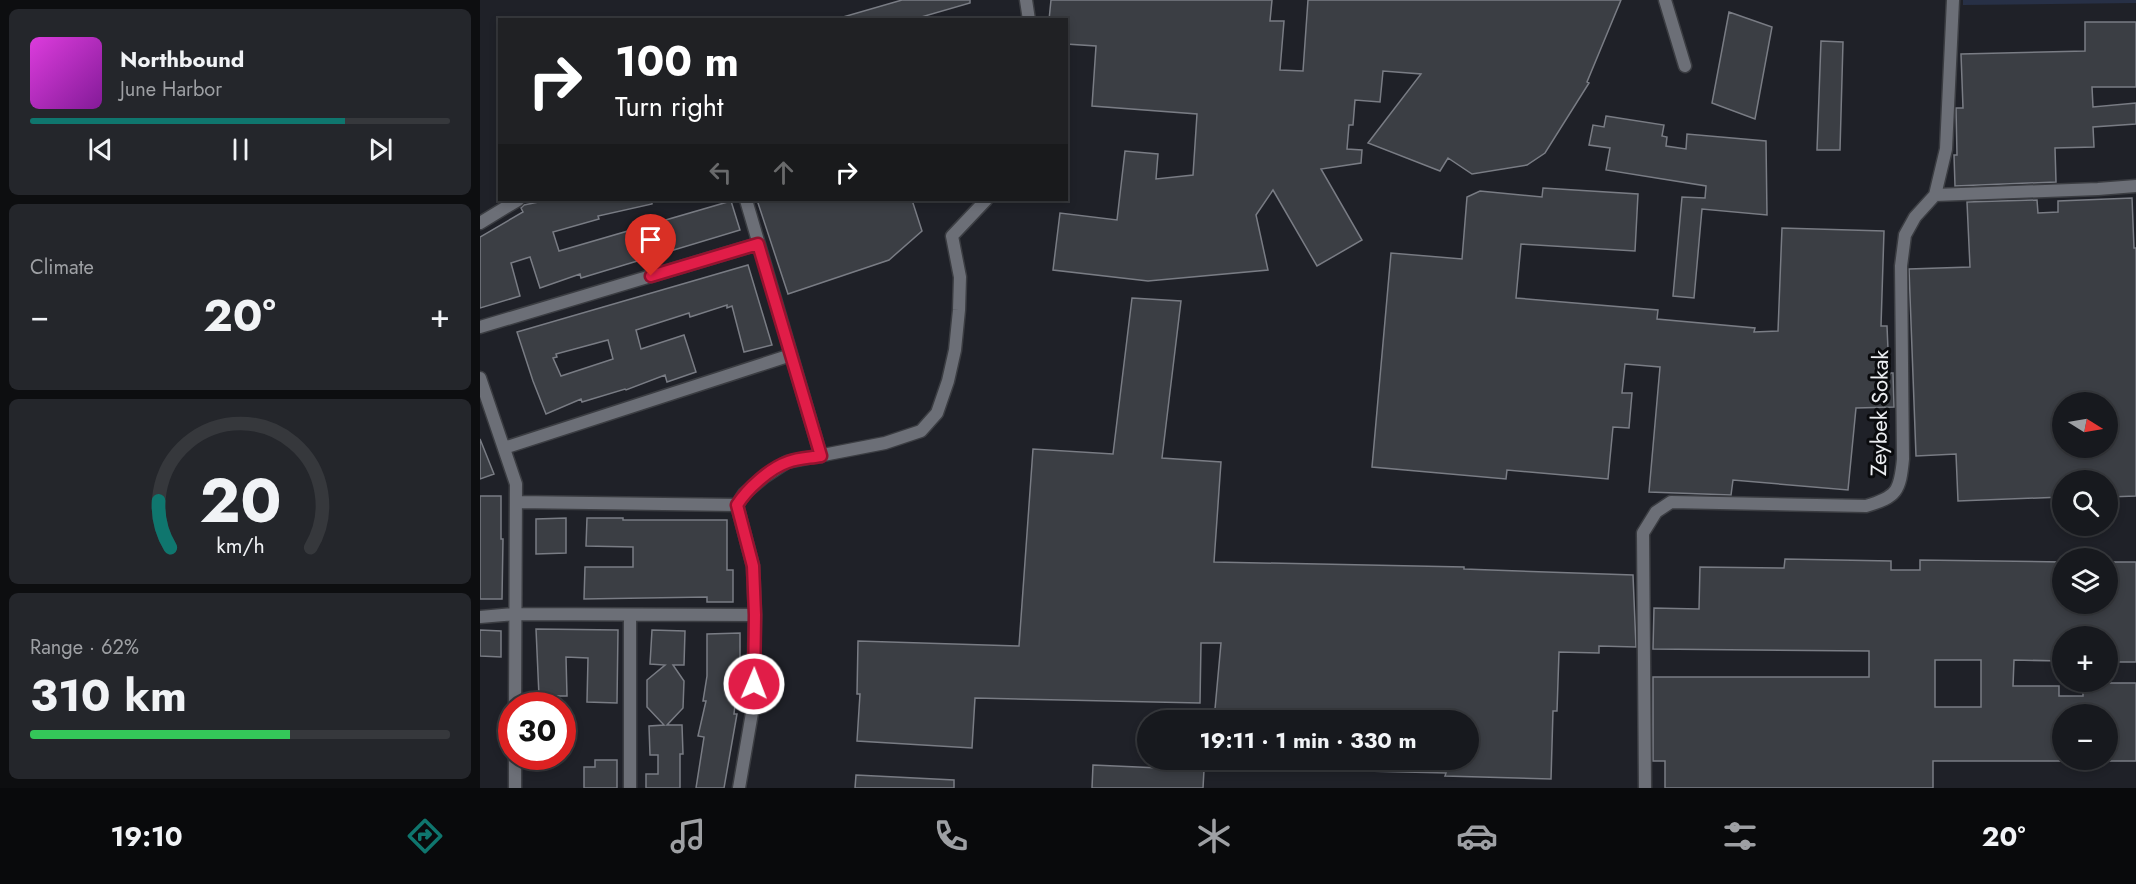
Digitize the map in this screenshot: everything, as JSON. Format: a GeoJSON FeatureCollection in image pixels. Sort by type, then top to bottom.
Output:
{"type":"FeatureCollection","features":[{"type":"Feature","properties":{"kind":"street"},"geometry":{"type":"LineString","coordinates":[[1026,0],[1029,18]]}},
{"type":"Feature","properties":{"kind":"street"},"geometry":{"type":"LineString","coordinates":[[1665,0],[1685,66]]}},
{"type":"Feature","properties":{"kind":"street","name":"Zeybek Sokak"},"geometry":{"type":"LineString","coordinates":[[1645,788],[1643,533],[1656,512],[1671,502],[1866,506],[1886,500],[1898,487],[1903,459],[1901,266],[1905,235],[1915,217],[1935,195],[1946,149],[1953,0]]}},
{"type":"Feature","properties":{"kind":"street"},"geometry":{"type":"LineString","coordinates":[[1935,195],[2098,189],[2136,190]]}},
{"type":"Feature","properties":{"kind":"street"},"geometry":{"type":"LineString","coordinates":[[480,223],[517,201]]}},
{"type":"Feature","properties":{"kind":"street"},"geometry":{"type":"LineString","coordinates":[[746,201],[821,456]]}},
{"type":"Feature","properties":{"kind":"street"},"geometry":{"type":"LineString","coordinates":[[739,788],[753,707],[755,615],[753,566],[737,505],[744,494],[787,462],[885,443],[921,431],[937,413],[950,370],[959,310],[960,277],[952,236],[985,201]]}},
{"type":"Feature","properties":{"kind":"street"},"geometry":{"type":"LineString","coordinates":[[480,327],[758,244]]}},
{"type":"Feature","properties":{"kind":"street"},"geometry":{"type":"LineString","coordinates":[[504,448],[791,355]]}},
{"type":"Feature","properties":{"kind":"street"},"geometry":{"type":"LineString","coordinates":[[480,378],[516,484],[514,692]]}},
{"type":"Feature","properties":{"kind":"street"},"geometry":{"type":"LineString","coordinates":[[517,502],[737,505]]}},
{"type":"Feature","properties":{"kind":"street"},"geometry":{"type":"LineString","coordinates":[[480,617],[514,614],[755,615]]}},
{"type":"Feature","properties":{"kind":"street"},"geometry":{"type":"LineString","coordinates":[[630,615],[630,788]]}},
{"type":"Feature","properties":{"kind":"street"},"geometry":{"type":"LineString","coordinates":[[515,770],[515,788]]}},
{"type":"Feature","properties":{"kind":"shaded area"},"geometry":{"type":"Polygon","coordinates":[[[1963,0],[2136,0],[2136,3],[1963,5],[1963,0]]]}},
{"type":"Feature","properties":{"kind":"building"},"geometry":{"type":"Polygon","coordinates":[[[902,0],[970,0],[970,3],[918,18],[843,17],[902,0]]]}},
{"type":"Feature","properties":{"kind":"building"},"geometry":{"type":"Polygon","coordinates":[[[1051,0],[1272,0],[1270,21],[1284,21],[1280,70],[1303,71],[1308,0],[1621,0],[1587,82],[1589,83],[1545,153],[1527,165],[1472,174],[1448,158],[1440,171],[1368,143],[1421,74],[1383,71],[1380,102],[1355,100],[1353,125],[1349,125],[1347,149],[1362,150],[1361,163],[1321,169],[1362,240],[1317,266],[1273,190],[1256,215],[1268,270],[1148,281],[1053,270],[1060,213],[1117,220],[1125,151],[1158,154],[1156,179],[1193,175],[1197,114],[1092,106],[1096,46],[1068,44],[1068,18],[1049,18],[1051,0]]]}},
{"type":"Feature","properties":{"kind":"building"},"geometry":{"type":"Polygon","coordinates":[[[1729,12],[1772,27],[1755,119],[1712,103],[1729,12]]]}},
{"type":"Feature","properties":{"kind":"building"},"geometry":{"type":"Polygon","coordinates":[[[2085,22],[2136,22],[2136,87],[2092,87],[2093,107],[2136,103],[2136,124],[2093,127],[2094,147],[2055,148],[2056,182],[1955,186],[1956,108],[1963,108],[1961,54],[2085,51],[2085,22]]]}},
{"type":"Feature","properties":{"kind":"building"},"geometry":{"type":"Polygon","coordinates":[[[1821,41],[1843,42],[1840,150],[1817,150],[1821,41]]]}},
{"type":"Feature","properties":{"kind":"building"},"geometry":{"type":"Polygon","coordinates":[[[1606,116],[1664,125],[1662,136],[1667,137],[1666,146],[1686,149],[1687,134],[1766,141],[1767,215],[1702,209],[1694,298],[1673,296],[1682,197],[1705,198],[1706,186],[1606,170],[1610,148],[1589,145],[1593,125],[1604,127],[1606,116]]]}},
{"type":"Feature","properties":{"kind":"building"},"geometry":{"type":"Polygon","coordinates":[[[1543,188],[1638,194],[1635,251],[1521,244],[1516,298],[1658,310],[1657,319],[1755,328],[1754,332],[1778,331],[1782,228],[1884,231],[1881,326],[1887,326],[1889,373],[1893,373],[1894,407],[1856,408],[1848,490],[1733,480],[1731,495],[1649,492],[1660,367],[1625,364],[1622,393],[1632,393],[1629,428],[1613,427],[1608,479],[1507,470],[1506,479],[1372,467],[1391,253],[1462,259],[1467,197],[1480,191],[1542,197],[1543,188]]]}},
{"type":"Feature","properties":{"kind":"building"},"geometry":{"type":"Polygon","coordinates":[[[2132,198],[2134,248],[2136,248],[2136,496],[2118,497],[2118,470],[2052,470],[2052,497],[1958,501],[1956,454],[1916,456],[1909,269],[1970,267],[1967,202],[2037,200],[2038,213],[2058,212],[2058,201],[2132,198]]]}},
{"type":"Feature","properties":{"kind":"building"},"geometry":{"type":"Polygon","coordinates":[[[543,201],[652,201],[652,204],[598,216],[599,219],[553,232],[559,251],[731,201],[740,230],[581,278],[580,274],[540,288],[530,257],[511,263],[520,296],[480,308],[480,237],[523,212],[521,208],[524,205],[543,201]]]}},
{"type":"Feature","properties":{"kind":"building"},"geometry":{"type":"Polygon","coordinates":[[[757,201],[912,201],[922,231],[889,260],[788,294],[757,201]]]}},
{"type":"Feature","properties":{"kind":"building"},"geometry":{"type":"Polygon","coordinates":[[[748,265],[772,345],[744,352],[732,306],[727,308],[727,305],[690,317],[689,313],[636,330],[641,349],[684,335],[696,372],[667,382],[665,375],[626,390],[582,402],[581,399],[546,414],[517,332],[748,265]],[[608,340],[556,354],[557,357],[553,358],[561,376],[613,359],[608,340]]]}},
{"type":"Feature","properties":{"kind":"building"},"geometry":{"type":"Polygon","coordinates":[[[1132,298],[1181,301],[1162,458],[1221,462],[1214,562],[1464,567],[1464,569],[1633,575],[1636,647],[1599,646],[1599,653],[1559,652],[1557,711],[1553,711],[1551,779],[1445,776],[1446,773],[1323,770],[1479,770],[1479,710],[1215,710],[1221,643],[1201,643],[1200,703],[975,698],[972,748],[857,741],[860,694],[857,694],[858,641],[1019,646],[1033,449],[1113,454],[1132,298]]]}},
{"type":"Feature","properties":{"kind":"building"},"geometry":{"type":"Polygon","coordinates":[[[480,439],[494,474],[480,479],[480,439]]]}},
{"type":"Feature","properties":{"kind":"building"},"geometry":{"type":"Polygon","coordinates":[[[480,496],[501,496],[502,599],[480,599],[480,496]]]}},
{"type":"Feature","properties":{"kind":"building"},"geometry":{"type":"Polygon","coordinates":[[[566,518],[566,553],[536,554],[536,519],[566,518]]]}},
{"type":"Feature","properties":{"kind":"building"},"geometry":{"type":"Polygon","coordinates":[[[587,518],[727,520],[727,570],[733,570],[733,602],[707,602],[707,597],[584,599],[585,567],[633,567],[633,547],[586,546],[587,518]]]}},
{"type":"Feature","properties":{"kind":"building"},"geometry":{"type":"Polygon","coordinates":[[[1785,559],[1891,561],[1891,570],[1920,570],[1920,560],[2052,562],[2052,614],[2118,614],[2118,562],[2136,562],[2136,662],[2118,662],[2118,626],[2052,626],[2052,661],[2014,660],[2013,686],[2052,686],[2052,692],[2059,692],[2059,696],[2083,696],[2083,692],[2118,692],[2118,683],[2136,683],[2136,761],[2118,761],[2118,704],[2052,704],[2052,761],[1933,761],[1933,788],[1665,788],[1665,761],[1653,761],[1653,677],[1869,677],[1869,651],[1653,649],[1654,608],[1699,609],[1700,567],[1784,568],[1785,559]],[[1935,660],[1935,707],[1981,707],[1981,660],[1935,660]]]}},
{"type":"Feature","properties":{"kind":"building"},"geometry":{"type":"Polygon","coordinates":[[[536,629],[618,630],[617,703],[587,702],[588,658],[566,657],[567,692],[539,692],[536,629]]]}},
{"type":"Feature","properties":{"kind":"building"},"geometry":{"type":"Polygon","coordinates":[[[480,630],[501,631],[501,657],[480,656],[480,630]]]}},
{"type":"Feature","properties":{"kind":"building"},"geometry":{"type":"Polygon","coordinates":[[[652,630],[685,631],[684,665],[673,665],[684,681],[683,708],[667,725],[682,725],[683,754],[680,754],[680,788],[646,788],[646,774],[658,774],[658,755],[650,755],[649,726],[664,725],[647,707],[647,680],[665,665],[650,664],[652,630]]]}},
{"type":"Feature","properties":{"kind":"building"},"geometry":{"type":"Polygon","coordinates":[[[740,633],[740,667],[734,714],[737,714],[724,788],[696,788],[704,737],[698,736],[706,701],[703,701],[707,676],[707,634],[740,633]]]}},
{"type":"Feature","properties":{"kind":"building"},"geometry":{"type":"Polygon","coordinates":[[[595,760],[617,760],[617,788],[584,788],[584,767],[595,767],[595,760]]]}},
{"type":"Feature","properties":{"kind":"building"},"geometry":{"type":"Polygon","coordinates":[[[1093,765],[1137,767],[1137,770],[1204,770],[1203,788],[1092,788],[1093,765]]]}},
{"type":"Feature","properties":{"kind":"building"},"geometry":{"type":"Polygon","coordinates":[[[856,775],[954,780],[954,788],[855,788],[856,775]]]}},
{"type":"Feature","properties":{"kind":"route"},"geometry":{"type":"LineString","coordinates":[[651,276],[758,244],[821,456],[787,462],[744,494],[737,505],[753,566],[754,684]]}}]}
